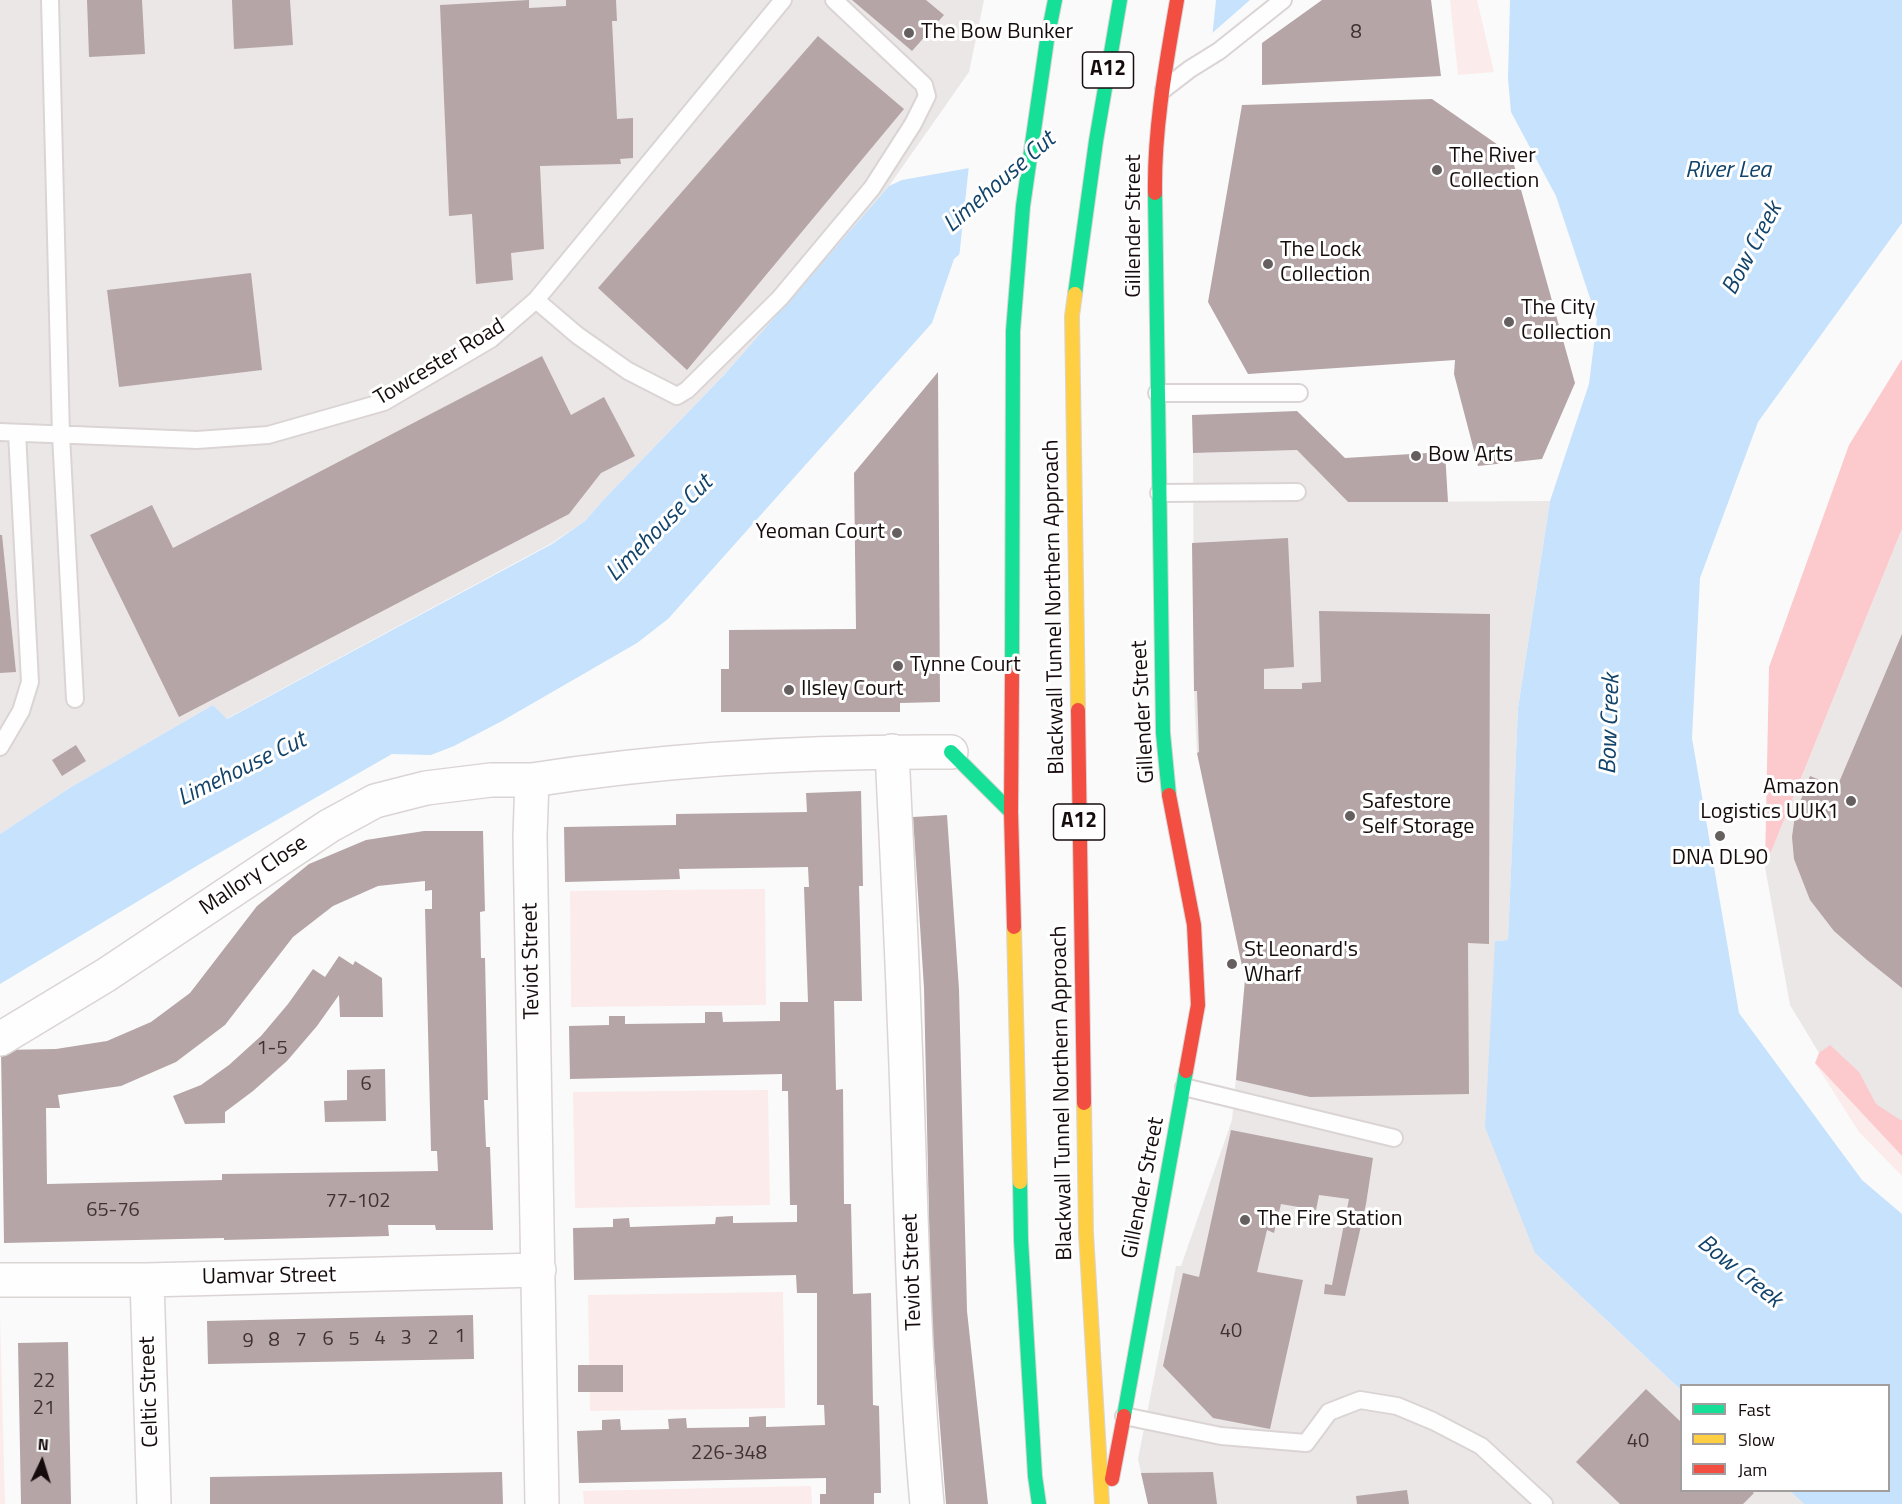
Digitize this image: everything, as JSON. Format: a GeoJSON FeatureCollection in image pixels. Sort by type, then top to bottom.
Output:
{"type":"FeatureCollection","features":[{"type":"Feature","properties":{"kind":"main road","name":"Blackwall Tunnel Northern Approach"},"geometry":{"type":"LineString","coordinates":[[1039,1504],[1035,1476],[1021,1240],[1011,812],[1013,331],[1023,206],[1055,0]]}},
{"type":"Feature","properties":{"kind":"main road","name":"Blackwall Tunnel Northern Approach"},"geometry":{"type":"LineString","coordinates":[[1102,1504],[1086,1233],[1072,316],[1096,141],[1120,0]]}},
{"type":"Feature","properties":{"kind":"main road","name":"Gillender Street"},"geometry":{"type":"LineString","coordinates":[[1107,1504],[1198,1005],[1194,925],[1169,794],[1163,733],[1154,155],[1162,87],[1177,0]]}},
{"type":"Feature","properties":{"kind":"main road"},"geometry":{"type":"LineString","coordinates":[[951,752],[1011,812]]}},
{"type":"Feature","properties":{"kind":"street"},"geometry":{"type":"LineString","coordinates":[[532,780],[592,770],[689,760],[892,752],[951,752]]}},
{"type":"Feature","properties":{"kind":"street","name":"Teviot Street"},"geometry":{"type":"LineString","coordinates":[[892,752],[904,1003],[918,1400],[927,1504]]}},
{"type":"Feature","properties":{"kind":"street","name":"Mallory Close"},"geometry":{"type":"LineString","coordinates":[[0,1039],[106,975],[329,826],[375,801],[426,788],[491,780],[532,780]]}},
{"type":"Feature","properties":{"kind":"street","name":"Teviot Street"},"geometry":{"type":"LineString","coordinates":[[532,780],[530,848],[542,1504]]}},
{"type":"Feature","properties":{"kind":"street","name":"Uamvar Street"},"geometry":{"type":"LineString","coordinates":[[0,1280],[147,1280],[539,1270]]}},
{"type":"Feature","properties":{"kind":"street","name":"Celtic Street"},"geometry":{"type":"LineString","coordinates":[[147,1280],[154,1504]]}},
{"type":"Feature","properties":{"kind":"lane"},"geometry":{"type":"LineString","coordinates":[[50,0],[61,435],[75,699]]}},
{"type":"Feature","properties":{"kind":"lane","name":"Towcester Road"},"geometry":{"type":"LineString","coordinates":[[0,432],[197,440],[268,435],[384,402],[491,339],[536,300],[783,0]]}},
{"type":"Feature","properties":{"kind":"lane"},"geometry":{"type":"LineString","coordinates":[[536,300],[577,335],[628,370],[677,396],[687,390],[771,306],[872,188],[913,124],[927,96],[924,85],[834,0]]}},
{"type":"Feature","properties":{"kind":"lane"},"geometry":{"type":"LineString","coordinates":[[1162,87],[1219,51],[1283,0]]}},
{"type":"Feature","properties":{"kind":"lane"},"geometry":{"type":"LineString","coordinates":[[1157,393],[1299,393]]}},
{"type":"Feature","properties":{"kind":"lane"},"geometry":{"type":"LineString","coordinates":[[0,747],[21,711],[30,682],[17,433]]}},
{"type":"Feature","properties":{"kind":"lane"},"geometry":{"type":"LineString","coordinates":[[1159,493],[1297,492]]}},
{"type":"Feature","properties":{"kind":"lane"},"geometry":{"type":"LineString","coordinates":[[1184,1087],[1394,1138]]}},
{"type":"Feature","properties":{"kind":"lane"},"geometry":{"type":"LineString","coordinates":[[1124,1416],[1221,1436],[1306,1443],[1329,1412],[1360,1400],[1397,1406],[1433,1421],[1481,1446],[1544,1504]]}},
{"type":"Feature","properties":{"kind":"shaded area"},"geometry":{"type":"Polygon","coordinates":[[[0,0],[984,0],[969,72],[889,186],[724,375],[585,521],[552,543],[226,719],[213,705],[71,787],[0,834],[0,0]]]}},
{"type":"Feature","properties":{"kind":"shaded area"},"geometry":{"type":"Polygon","coordinates":[[[1450,0],[1477,0],[1494,72],[1458,75],[1450,0]]]}},
{"type":"Feature","properties":{"kind":"shaded area"},"geometry":{"type":"Polygon","coordinates":[[[1902,359],[1902,529],[1765,867],[1769,667],[1849,445],[1902,359]]]}},
{"type":"Feature","properties":{"kind":"shaded area"},"geometry":{"type":"Polygon","coordinates":[[[1297,450],[1348,502],[1550,501],[1518,708],[1508,940],[1495,941],[1535,1253],[1680,1389],[1680,1492],[1791,1492],[1804,1504],[1148,1504],[1138,1459],[1176,1266],[1181,1266],[1232,1120],[1245,980],[1197,753],[1194,691],[1193,453],[1297,450]]]}},
{"type":"Feature","properties":{"kind":"shaded area"},"geometry":{"type":"Polygon","coordinates":[[[1902,529],[1902,1142],[1819,1053],[1790,1005],[1765,867],[1902,529]]]}},
{"type":"Feature","properties":{"kind":"shaded area"},"geometry":{"type":"Polygon","coordinates":[[[765,889],[766,1005],[571,1007],[570,891],[765,889]]]}},
{"type":"Feature","properties":{"kind":"shaded area"},"geometry":{"type":"Polygon","coordinates":[[[1830,1045],[1859,1072],[1876,1104],[1902,1121],[1902,1156],[1815,1063],[1819,1053],[1830,1045]]]}},
{"type":"Feature","properties":{"kind":"shaded area"},"geometry":{"type":"Polygon","coordinates":[[[1815,1063],[1902,1156],[1902,1176],[1859,1132],[1815,1063]]]}},
{"type":"Feature","properties":{"kind":"shaded area"},"geometry":{"type":"Polygon","coordinates":[[[768,1090],[770,1205],[575,1208],[573,1092],[768,1090]]]}},
{"type":"Feature","properties":{"kind":"shaded area"},"geometry":{"type":"Polygon","coordinates":[[[783,1292],[785,1408],[590,1411],[588,1295],[783,1292]]]}},
{"type":"Feature","properties":{"kind":"shaded area"},"geometry":{"type":"Polygon","coordinates":[[[0,1314],[5,1504],[0,1504],[0,1314]]]}},
{"type":"Feature","properties":{"kind":"shaded area"},"geometry":{"type":"Polygon","coordinates":[[[811,1486],[812,1504],[584,1504],[583,1491],[811,1486]]]}},
{"type":"Feature","properties":{"kind":"water","name":"Limehouse Cut"},"geometry":{"type":"Polygon","coordinates":[[[1170,0],[1250,0],[954,259],[932,323],[668,619],[637,643],[454,746],[431,755],[392,754],[200,864],[0,984],[0,834],[71,787],[213,705],[227,719],[552,544],[585,521],[724,375],[889,186],[902,180],[975,167],[1170,0]]]}},
{"type":"Feature","properties":{"kind":"water","name":"River Lea"},"geometry":{"type":"Polygon","coordinates":[[[1510,0],[1902,0],[1902,223],[1758,422],[1700,578],[1692,738],[1739,1013],[1862,1180],[1902,1214],[1902,1504],[1804,1504],[1791,1492],[1890,1492],[1890,1384],[1680,1384],[1680,1389],[1535,1253],[1485,1127],[1495,941],[1508,940],[1518,708],[1550,501],[1589,384],[1597,319],[1556,196],[1511,112],[1508,79],[1510,0]]]}},
{"type":"Feature","properties":{"kind":"pier"},"geometry":{"type":"Polygon","coordinates":[[[1165,0],[1216,0],[1212,38],[959,258],[969,165],[974,164],[1165,0]]]}},
{"type":"Feature","properties":{"kind":"building"},"geometry":{"type":"Polygon","coordinates":[[[87,0],[142,0],[145,54],[89,57],[87,0]]]}},
{"type":"Feature","properties":{"kind":"building"},"geometry":{"type":"Polygon","coordinates":[[[232,0],[290,0],[293,45],[234,49],[232,0]]]}},
{"type":"Feature","properties":{"kind":"building"},"geometry":{"type":"Polygon","coordinates":[[[529,0],[529,8],[566,6],[566,0],[616,0],[617,21],[612,21],[617,119],[633,118],[633,158],[620,159],[621,164],[540,166],[544,249],[511,253],[513,280],[476,284],[472,214],[449,216],[440,5],[529,0]]]}},
{"type":"Feature","properties":{"kind":"building","name":"The Bow Bunker"},"geometry":{"type":"Polygon","coordinates":[[[852,0],[926,0],[944,15],[912,51],[852,0]]]}},
{"type":"Feature","properties":{"kind":"building"},"geometry":{"type":"Polygon","coordinates":[[[1322,0],[1431,0],[1441,76],[1262,85],[1262,43],[1322,0]]]}},
{"type":"Feature","properties":{"kind":"building"},"geometry":{"type":"Polygon","coordinates":[[[818,36],[904,109],[687,370],[598,288],[818,36]]]}},
{"type":"Feature","properties":{"kind":"building"},"geometry":{"type":"Polygon","coordinates":[[[1432,99],[1511,154],[1575,383],[1542,459],[1478,466],[1454,374],[1455,360],[1248,374],[1208,302],[1242,105],[1432,99]]]}},
{"type":"Feature","properties":{"kind":"building"},"geometry":{"type":"Polygon","coordinates":[[[251,273],[262,370],[119,387],[107,290],[251,273]]]}},
{"type":"Feature","properties":{"kind":"building"},"geometry":{"type":"Polygon","coordinates":[[[542,356],[571,415],[604,397],[635,456],[601,473],[569,514],[179,717],[90,535],[152,505],[173,548],[542,356]]]}},
{"type":"Feature","properties":{"kind":"building"},"geometry":{"type":"Polygon","coordinates":[[[938,372],[940,702],[900,703],[900,712],[721,712],[721,669],[729,669],[729,630],[856,629],[854,473],[938,372]]]}},
{"type":"Feature","properties":{"kind":"building","name":"Bow Arts"},"geometry":{"type":"Polygon","coordinates":[[[1297,411],[1345,458],[1445,452],[1448,502],[1348,502],[1297,450],[1193,453],[1192,415],[1297,411]]]}},
{"type":"Feature","properties":{"kind":"building"},"geometry":{"type":"Polygon","coordinates":[[[0,535],[2,535],[16,672],[0,673],[0,535]]]}},
{"type":"Feature","properties":{"kind":"building","name":"Safestore Self Storage"},"geometry":{"type":"Polygon","coordinates":[[[1288,538],[1294,667],[1264,669],[1264,689],[1302,689],[1302,683],[1321,682],[1319,611],[1490,614],[1489,944],[1468,943],[1469,1094],[1310,1097],[1236,1080],[1245,980],[1197,753],[1199,752],[1197,691],[1194,691],[1192,543],[1288,538]]]}},
{"type":"Feature","properties":{"kind":"building","name":"Amazon Logistics UUK1"},"geometry":{"type":"Polygon","coordinates":[[[1902,634],[1902,988],[1834,931],[1810,900],[1794,859],[1792,837],[1795,815],[1810,776],[1837,787],[1902,634]]]}},
{"type":"Feature","properties":{"kind":"building"},"geometry":{"type":"Polygon","coordinates":[[[76,745],[86,761],[62,776],[52,760],[76,745]]]}},
{"type":"Feature","properties":{"kind":"building"},"geometry":{"type":"Polygon","coordinates":[[[861,791],[863,886],[859,886],[862,1001],[834,1001],[836,1090],[843,1089],[844,1204],[851,1204],[853,1294],[871,1293],[873,1405],[879,1406],[881,1493],[874,1493],[874,1504],[820,1504],[820,1494],[826,1494],[826,1478],[579,1483],[577,1431],[602,1430],[602,1420],[620,1419],[621,1430],[669,1429],[668,1419],[686,1418],[687,1428],[749,1427],[749,1417],[766,1416],[766,1427],[825,1425],[824,1405],[817,1405],[817,1293],[797,1293],[796,1275],[574,1280],[573,1228],[613,1227],[613,1219],[629,1218],[630,1227],[715,1224],[716,1217],[733,1216],[733,1223],[797,1222],[797,1205],[790,1205],[788,1091],[782,1091],[782,1074],[570,1079],[569,1026],[609,1025],[609,1016],[625,1016],[625,1024],[705,1023],[705,1012],[722,1012],[723,1022],[780,1021],[780,1002],[808,1002],[804,887],[809,887],[808,867],[679,869],[680,879],[565,882],[564,827],[676,825],[676,814],[807,812],[806,793],[861,791]]]}},
{"type":"Feature","properties":{"kind":"building"},"geometry":{"type":"Polygon","coordinates":[[[947,815],[959,989],[967,1311],[988,1504],[946,1504],[931,1311],[924,988],[913,817],[947,815]]]}},
{"type":"Feature","properties":{"kind":"building"},"geometry":{"type":"Polygon","coordinates":[[[424,831],[483,831],[485,911],[480,912],[481,958],[485,958],[488,1100],[484,1100],[486,1147],[490,1147],[493,1230],[436,1230],[435,1225],[388,1225],[389,1236],[4,1243],[1,1050],[56,1049],[107,1041],[151,1022],[190,993],[257,906],[309,864],[366,840],[424,831]],[[425,881],[378,886],[333,906],[293,937],[225,1025],[176,1062],[121,1086],[58,1095],[60,1108],[46,1108],[47,1184],[222,1180],[222,1174],[438,1171],[437,1151],[431,1151],[425,909],[432,909],[432,890],[425,891],[425,881]]]}},
{"type":"Feature","properties":{"kind":"building"},"geometry":{"type":"Polygon","coordinates":[[[339,956],[353,965],[355,961],[382,978],[383,1017],[340,1017],[339,995],[317,1026],[287,1061],[225,1112],[225,1123],[185,1124],[173,1096],[201,1085],[229,1065],[261,1036],[313,969],[325,977],[339,956]]]}},
{"type":"Feature","properties":{"kind":"building"},"geometry":{"type":"Polygon","coordinates":[[[385,1069],[386,1121],[325,1122],[324,1101],[347,1100],[347,1070],[385,1069]]]}},
{"type":"Feature","properties":{"kind":"building"},"geometry":{"type":"Polygon","coordinates":[[[1231,1130],[1373,1158],[1366,1204],[1345,1296],[1324,1294],[1325,1284],[1332,1285],[1349,1199],[1319,1195],[1316,1210],[1281,1204],[1274,1233],[1267,1230],[1257,1272],[1303,1280],[1270,1429],[1213,1418],[1163,1366],[1183,1273],[1199,1277],[1231,1130]]]}},
{"type":"Feature","properties":{"kind":"building"},"geometry":{"type":"Polygon","coordinates":[[[473,1315],[474,1359],[208,1364],[207,1321],[473,1315]]]}},
{"type":"Feature","properties":{"kind":"building"},"geometry":{"type":"Polygon","coordinates":[[[68,1342],[71,1504],[21,1504],[18,1343],[68,1342]]]}},
{"type":"Feature","properties":{"kind":"building"},"geometry":{"type":"Polygon","coordinates":[[[578,1365],[623,1365],[623,1392],[578,1392],[578,1365]]]}},
{"type":"Feature","properties":{"kind":"building"},"geometry":{"type":"Polygon","coordinates":[[[1646,1389],[1680,1421],[1680,1492],[1754,1493],[1743,1504],[1620,1504],[1576,1462],[1646,1389]]]}},
{"type":"Feature","properties":{"kind":"building"},"geometry":{"type":"Polygon","coordinates":[[[502,1472],[503,1504],[210,1504],[210,1477],[502,1472]]]}},
{"type":"Feature","properties":{"kind":"building"},"geometry":{"type":"Polygon","coordinates":[[[1213,1472],[1217,1504],[1148,1504],[1141,1473],[1213,1472]]]}},
{"type":"Feature","properties":{"kind":"building"},"geometry":{"type":"Polygon","coordinates":[[[1407,1490],[1409,1504],[1357,1504],[1356,1496],[1407,1490]]]}},
{"type":"Feature","properties":{"kind":"traffic: fast"},"geometry":{"type":"LineString","coordinates":[[1012,674],[1013,331],[1023,206],[1055,0]]}},
{"type":"Feature","properties":{"kind":"traffic: fast"},"geometry":{"type":"LineString","coordinates":[[1075,294],[1096,141],[1120,0]]}},
{"type":"Feature","properties":{"kind":"traffic: fast"},"geometry":{"type":"LineString","coordinates":[[1155,193],[1163,733],[1169,795]]}},
{"type":"Feature","properties":{"kind":"traffic: fast"},"geometry":{"type":"LineString","coordinates":[[951,752],[1011,812]]}},
{"type":"Feature","properties":{"kind":"traffic: fast"},"geometry":{"type":"LineString","coordinates":[[1124,1416],[1186,1071]]}},
{"type":"Feature","properties":{"kind":"traffic: fast"},"geometry":{"type":"LineString","coordinates":[[1020,1182],[1021,1240],[1035,1476],[1039,1504]]}},
{"type":"Feature","properties":{"kind":"traffic: slow"},"geometry":{"type":"LineString","coordinates":[[1075,294],[1072,316],[1078,710]]}},
{"type":"Feature","properties":{"kind":"traffic: slow"},"geometry":{"type":"LineString","coordinates":[[1014,927],[1020,1182]]}},
{"type":"Feature","properties":{"kind":"traffic: slow"},"geometry":{"type":"LineString","coordinates":[[1084,1103],[1086,1233],[1102,1504]]}},
{"type":"Feature","properties":{"kind":"traffic: jam"},"geometry":{"type":"LineString","coordinates":[[1155,193],[1159,120],[1177,0]]}},
{"type":"Feature","properties":{"kind":"traffic: jam"},"geometry":{"type":"LineString","coordinates":[[1012,674],[1011,812],[1014,927]]}},
{"type":"Feature","properties":{"kind":"traffic: jam"},"geometry":{"type":"LineString","coordinates":[[1078,710],[1084,1103]]}},
{"type":"Feature","properties":{"kind":"traffic: jam"},"geometry":{"type":"LineString","coordinates":[[1169,795],[1194,925],[1198,1005],[1186,1071]]}},
{"type":"Feature","properties":{"kind":"traffic: jam"},"geometry":{"type":"LineString","coordinates":[[1112,1479],[1124,1416]]}},
{"type":"Feature","properties":{"kind":"place","name":"The Bow Bunker"},"geometry":{"type":"Point","coordinates":[909,33]}},
{"type":"Feature","properties":{"kind":"place","name":"The River Collection"},"geometry":{"type":"Point","coordinates":[1437,170]}},
{"type":"Feature","properties":{"kind":"place","name":"The Lock Collection"},"geometry":{"type":"Point","coordinates":[1268,264]}},
{"type":"Feature","properties":{"kind":"place","name":"The City Collection"},"geometry":{"type":"Point","coordinates":[1509,322]}},
{"type":"Feature","properties":{"kind":"place","name":"Bow Arts"},"geometry":{"type":"Point","coordinates":[1416,456]}},
{"type":"Feature","properties":{"kind":"place","name":"Yeoman Court"},"geometry":{"type":"Point","coordinates":[897,533]}},
{"type":"Feature","properties":{"kind":"place","name":"Tynne Court"},"geometry":{"type":"Point","coordinates":[898,666]}},
{"type":"Feature","properties":{"kind":"place","name":"Ilsley Court"},"geometry":{"type":"Point","coordinates":[789,690]}},
{"type":"Feature","properties":{"kind":"place","name":"Amazon Logistics UUK1"},"geometry":{"type":"Point","coordinates":[1851,801]}},
{"type":"Feature","properties":{"kind":"place","name":"Safestore Self Storage"},"geometry":{"type":"Point","coordinates":[1350,816]}},
{"type":"Feature","properties":{"kind":"place","name":"DNA DL90"},"geometry":{"type":"Point","coordinates":[1720,836]}},
{"type":"Feature","properties":{"kind":"place","name":"St Leonard's Wharf"},"geometry":{"type":"Point","coordinates":[1232,964]}},
{"type":"Feature","properties":{"kind":"place","name":"The Fire Station"},"geometry":{"type":"Point","coordinates":[1245,1220]}},
{"type":"Feature","properties":{"kind":"water label","name":"Bow Creek"},"geometry":{"type":"Point","coordinates":[1753,249]}},
{"type":"Feature","properties":{"kind":"water label","name":"Bow Creek"},"geometry":{"type":"Point","coordinates":[1611,724]}},
{"type":"Feature","properties":{"kind":"water label","name":"Bow Creek"},"geometry":{"type":"Point","coordinates":[1739,1272]}}]}
